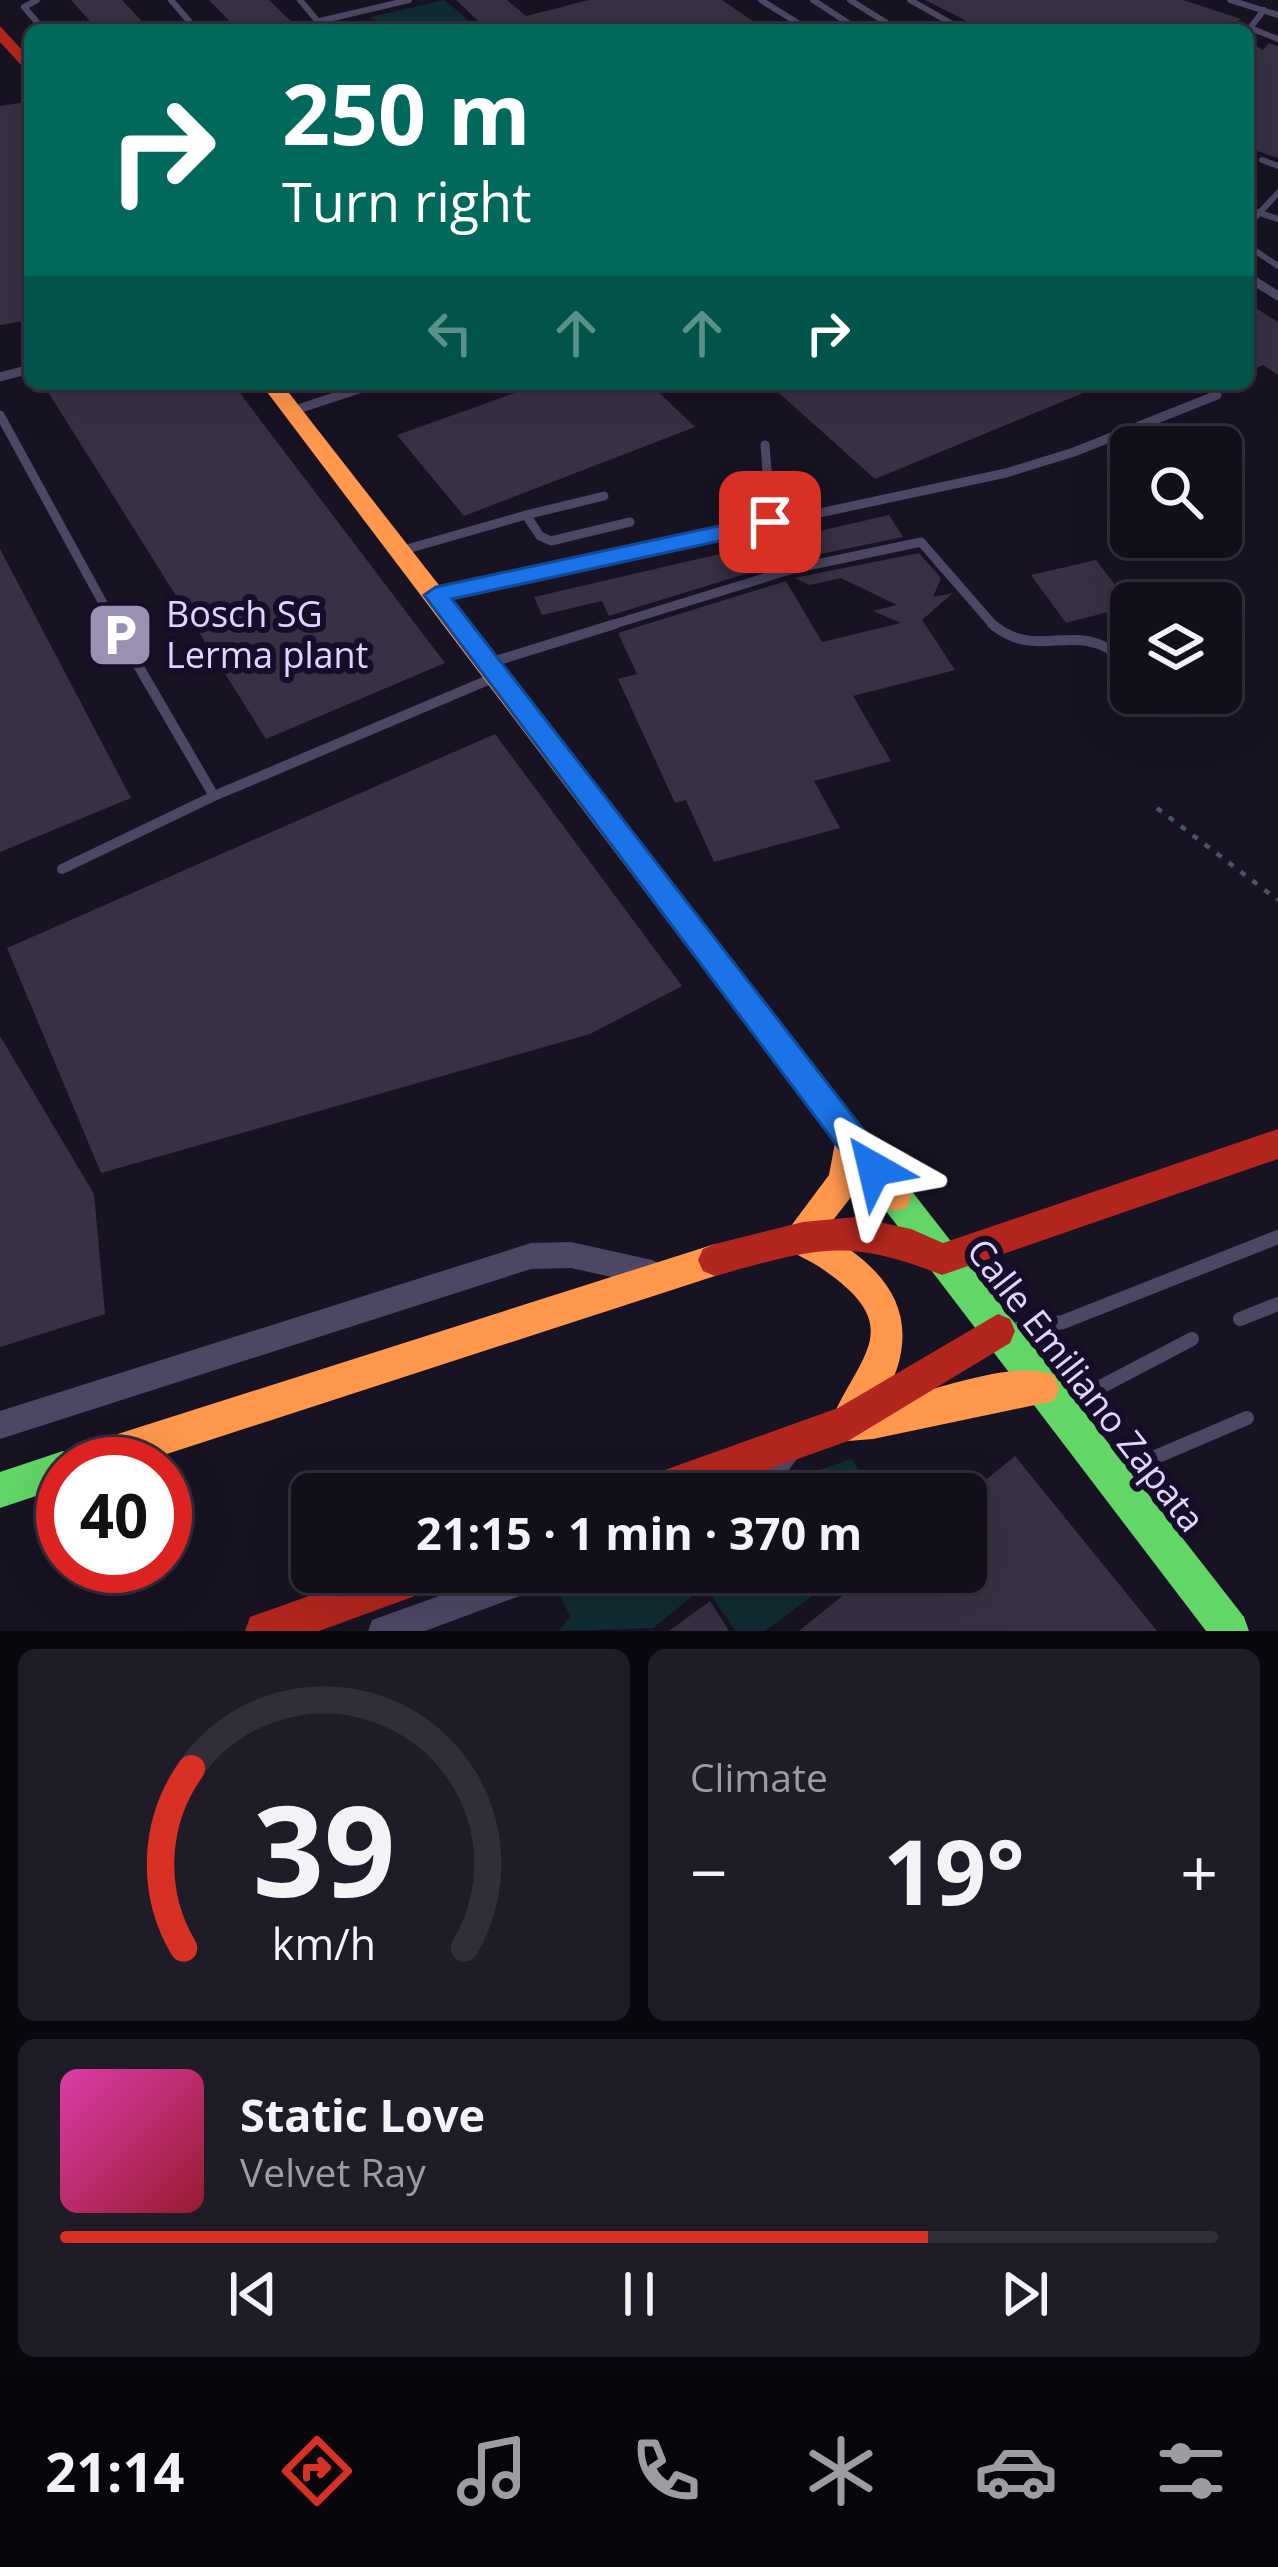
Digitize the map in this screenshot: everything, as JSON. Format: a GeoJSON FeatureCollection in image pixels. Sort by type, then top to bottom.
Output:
{"type":"FeatureCollection","features":[{"type":"Feature","properties":{"kind":"main road"},"geometry":{"type":"LineString","coordinates":[[0,31],[24,62]]}},
{"type":"Feature","properties":{"kind":"main road","name":"Calle Emiliano Zapata"},"geometry":{"type":"LineString","coordinates":[[276,390],[1230,1631]]}},
{"type":"Feature","properties":{"kind":"main road"},"geometry":{"type":"LineString","coordinates":[[800,1238],[845,1180],[854,1154],[852,1140]]}},
{"type":"Feature","properties":{"kind":"main road"},"geometry":{"type":"LineString","coordinates":[[162,1437],[659,1274],[851,1230],[908,1240],[942,1259],[1278,1144]]}},
{"type":"Feature","properties":{"kind":"main road"},"geometry":{"type":"LineString","coordinates":[[800,1238],[839,1258],[856,1275],[879,1309],[886,1330],[887,1350],[848,1423]]}},
{"type":"Feature","properties":{"kind":"main road"},"geometry":{"type":"LineString","coordinates":[[706,1473],[848,1423],[998,1331]]}},
{"type":"Feature","properties":{"kind":"main road"},"geometry":{"type":"LineString","coordinates":[[848,1423],[892,1422],[1016,1388],[1051,1398]]}},
{"type":"Feature","properties":{"kind":"main road"},"geometry":{"type":"LineString","coordinates":[[0,1490],[36,1478]]}},
{"type":"Feature","properties":{"kind":"main road"},"geometry":{"type":"LineString","coordinates":[[264,1631],[372,1593]]}},
{"type":"Feature","properties":{"kind":"street"},"geometry":{"type":"LineString","coordinates":[[0,1425],[531,1256],[571,1255],[659,1274]]}},
{"type":"Feature","properties":{"kind":"street"},"geometry":{"type":"LineString","coordinates":[[770,1473],[797,1440]]}},
{"type":"Feature","properties":{"kind":"street"},"geometry":{"type":"LineString","coordinates":[[383,1631],[416,1626],[496,1593]]}},
{"type":"Feature","properties":{"kind":"lane"},"geometry":{"type":"LineString","coordinates":[[37,0],[24,7],[37,22]]}},
{"type":"Feature","properties":{"kind":"lane"},"geometry":{"type":"LineString","coordinates":[[172,0],[192,24]]}},
{"type":"Feature","properties":{"kind":"lane"},"geometry":{"type":"LineString","coordinates":[[300,0],[322,24]]}},
{"type":"Feature","properties":{"kind":"lane"},"geometry":{"type":"LineString","coordinates":[[320,21],[409,0]]}},
{"type":"Feature","properties":{"kind":"lane"},"geometry":{"type":"LineString","coordinates":[[761,0],[799,24]]}},
{"type":"Feature","properties":{"kind":"lane"},"geometry":{"type":"LineString","coordinates":[[813,0],[850,24]]}},
{"type":"Feature","properties":{"kind":"lane"},"geometry":{"type":"LineString","coordinates":[[850,0],[888,24]]}},
{"type":"Feature","properties":{"kind":"lane"},"geometry":{"type":"LineString","coordinates":[[910,0],[952,24]]}},
{"type":"Feature","properties":{"kind":"lane"},"geometry":{"type":"LineString","coordinates":[[1230,0],[1278,15]]}},
{"type":"Feature","properties":{"kind":"lane"},"geometry":{"type":"LineString","coordinates":[[1254,7],[1269,0]]}},
{"type":"Feature","properties":{"kind":"lane"},"geometry":{"type":"LineString","coordinates":[[1253,24],[1264,10]]}},
{"type":"Feature","properties":{"kind":"lane"},"geometry":{"type":"LineString","coordinates":[[1262,160],[1278,166]]}},
{"type":"Feature","properties":{"kind":"lane"},"geometry":{"type":"LineString","coordinates":[[292,412],[356,390]]}},
{"type":"Feature","properties":{"kind":"lane"},"geometry":{"type":"LineString","coordinates":[[436,595],[1006,473],[1096,444],[1216,395]]}},
{"type":"Feature","properties":{"kind":"lane"},"geometry":{"type":"LineString","coordinates":[[0,415],[165,718],[214,796]]}},
{"type":"Feature","properties":{"kind":"lane"},"geometry":{"type":"LineString","coordinates":[[766,445],[770,522]]}},
{"type":"Feature","properties":{"kind":"lane"},"geometry":{"type":"LineString","coordinates":[[400,551],[604,496]]}},
{"type":"Feature","properties":{"kind":"lane"},"geometry":{"type":"LineString","coordinates":[[526,515],[541,536],[551,541],[630,522]]}},
{"type":"Feature","properties":{"kind":"lane"},"geometry":{"type":"LineString","coordinates":[[62,868],[491,670],[793,569],[915,542],[931,548],[1004,634],[1036,642],[1082,635],[1110,647]]}},
{"type":"Feature","properties":{"kind":"lane"},"geometry":{"type":"LineString","coordinates":[[998,1331],[1063,1322],[1278,1238]]}},
{"type":"Feature","properties":{"kind":"lane"},"geometry":{"type":"LineString","coordinates":[[1240,1319],[1278,1304]]}},
{"type":"Feature","properties":{"kind":"lane"},"geometry":{"type":"LineString","coordinates":[[1051,1398],[1192,1339]]}},
{"type":"Feature","properties":{"kind":"lane"},"geometry":{"type":"LineString","coordinates":[[1111,1476],[1247,1418]]}},
{"type":"Feature","properties":{"kind":"lane"},"geometry":{"type":"LineString","coordinates":[[396,1593],[416,1626]]}},
{"type":"Feature","properties":{"kind":"path"},"geometry":{"type":"LineString","coordinates":[[1157,808],[1278,900]]}},
{"type":"Feature","properties":{"kind":"green space"},"geometry":{"type":"Polygon","coordinates":[[[444,0],[473,24],[378,24],[370,17],[444,0]]]}},
{"type":"Feature","properties":{"kind":"green space"},"geometry":{"type":"Polygon","coordinates":[[[851,1459],[861,1473],[814,1473],[851,1459]]]}},
{"type":"Feature","properties":{"kind":"green space"},"geometry":{"type":"Polygon","coordinates":[[[559,1593],[696,1593],[653,1628],[559,1631],[570,1616],[559,1593]]]}},
{"type":"Feature","properties":{"kind":"green space"},"geometry":{"type":"Polygon","coordinates":[[[710,1593],[816,1593],[765,1631],[735,1631],[710,1593]]]}},
{"type":"Feature","properties":{"kind":"building"},"geometry":{"type":"Polygon","coordinates":[[[71,0],[122,0],[144,24],[93,24],[71,0]]]}},
{"type":"Feature","properties":{"kind":"building"},"geometry":{"type":"Polygon","coordinates":[[[209,0],[269,0],[294,24],[232,24],[209,0]]]}},
{"type":"Feature","properties":{"kind":"building"},"geometry":{"type":"Polygon","coordinates":[[[456,0],[507,0],[526,16],[589,0],[722,0],[757,24],[482,24],[456,0]]]}},
{"type":"Feature","properties":{"kind":"building"},"geometry":{"type":"Polygon","coordinates":[[[925,0],[1183,0],[1241,19],[1232,24],[973,24],[925,0]]]}},
{"type":"Feature","properties":{"kind":"building"},"geometry":{"type":"Polygon","coordinates":[[[1269,43],[1278,46],[1278,158],[1254,150],[1254,45],[1263,50],[1269,43]]]}},
{"type":"Feature","properties":{"kind":"building"},"geometry":{"type":"Polygon","coordinates":[[[24,102],[24,321],[0,325],[0,106],[24,102]]]}},
{"type":"Feature","properties":{"kind":"building"},"geometry":{"type":"Polygon","coordinates":[[[1254,307],[1278,322],[1278,375],[1263,365],[1254,369],[1254,307]]]}},
{"type":"Feature","properties":{"kind":"building"},"geometry":{"type":"Polygon","coordinates":[[[47,390],[238,390],[445,663],[266,739],[47,390]]]}},
{"type":"Feature","properties":{"kind":"building"},"geometry":{"type":"Polygon","coordinates":[[[523,390],[656,390],[695,427],[464,516],[397,435],[523,390]]]}},
{"type":"Feature","properties":{"kind":"building"},"geometry":{"type":"Polygon","coordinates":[[[776,390],[1090,390],[875,479],[776,390]]]}},
{"type":"Feature","properties":{"kind":"building"},"geometry":{"type":"Polygon","coordinates":[[[889,515],[903,537],[791,560],[609,616],[602,601],[542,615],[534,597],[889,515]]]}},
{"type":"Feature","properties":{"kind":"building"},"geometry":{"type":"Polygon","coordinates":[[[0,549],[131,798],[0,852],[0,549]]]}},
{"type":"Feature","properties":{"kind":"building"},"geometry":{"type":"Polygon","coordinates":[[[919,553],[941,578],[933,597],[953,593],[922,620],[955,670],[853,696],[891,761],[814,781],[840,828],[714,862],[686,800],[675,803],[618,679],[637,674],[618,633],[786,581],[822,642],[901,623],[873,611],[897,605],[841,578],[810,585],[794,578],[919,553]]]}},
{"type":"Feature","properties":{"kind":"building"},"geometry":{"type":"Polygon","coordinates":[[[1096,560],[1113,582],[1110,611],[1066,623],[1031,575],[1096,560]]]}},
{"type":"Feature","properties":{"kind":"building"},"geometry":{"type":"Polygon","coordinates":[[[495,734],[682,986],[590,1034],[101,1173],[7,948],[495,734]]]}},
{"type":"Feature","properties":{"kind":"building"},"geometry":{"type":"Polygon","coordinates":[[[0,1036],[94,1194],[105,1314],[0,1347],[0,1036]]]}},
{"type":"Feature","properties":{"kind":"building"},"geometry":{"type":"Polygon","coordinates":[[[1015,1456],[1157,1631],[799,1631],[846,1593],[987,1593],[987,1479],[1015,1456]]]}},
{"type":"Feature","properties":{"kind":"building"},"geometry":{"type":"Polygon","coordinates":[[[710,1601],[729,1631],[669,1631],[710,1601]]]}},
{"type":"Feature","properties":{"kind":"traffic: fast"},"geometry":{"type":"LineString","coordinates":[[895,1196],[1230,1631]]}},
{"type":"Feature","properties":{"kind":"traffic: fast"},"geometry":{"type":"LineString","coordinates":[[0,1490],[36,1478]]}},
{"type":"Feature","properties":{"kind":"traffic: slow"},"geometry":{"type":"LineString","coordinates":[[276,390],[895,1196]]}},
{"type":"Feature","properties":{"kind":"traffic: slow"},"geometry":{"type":"LineString","coordinates":[[852,1140],[844,1181],[799,1238],[850,1270],[877,1300],[885,1318],[885,1357],[848,1423],[898,1417],[993,1393],[1041,1388]]}},
{"type":"Feature","properties":{"kind":"traffic: slow"},"geometry":{"type":"LineString","coordinates":[[164,1437],[715,1260]]}},
{"type":"Feature","properties":{"kind":"traffic: jam"},"geometry":{"type":"LineString","coordinates":[[0,31],[24,62]]}},
{"type":"Feature","properties":{"kind":"traffic: jam"},"geometry":{"type":"LineString","coordinates":[[715,1260],[803,1237],[856,1233],[911,1245],[942,1259],[1278,1144]]}},
{"type":"Feature","properties":{"kind":"traffic: jam"},"geometry":{"type":"LineString","coordinates":[[707,1473],[848,1423],[998,1331]]}},
{"type":"Feature","properties":{"kind":"traffic: jam"},"geometry":{"type":"LineString","coordinates":[[264,1631],[372,1593]]}},
{"type":"Feature","properties":{"kind":"place","name":"Bosch SG Lerma plant"},"geometry":{"type":"Point","coordinates":[120,635]}},
{"type":"Feature","properties":{"kind":"route"},"geometry":{"type":"LineString","coordinates":[[770,522],[436,595],[874,1169]]}}]}
